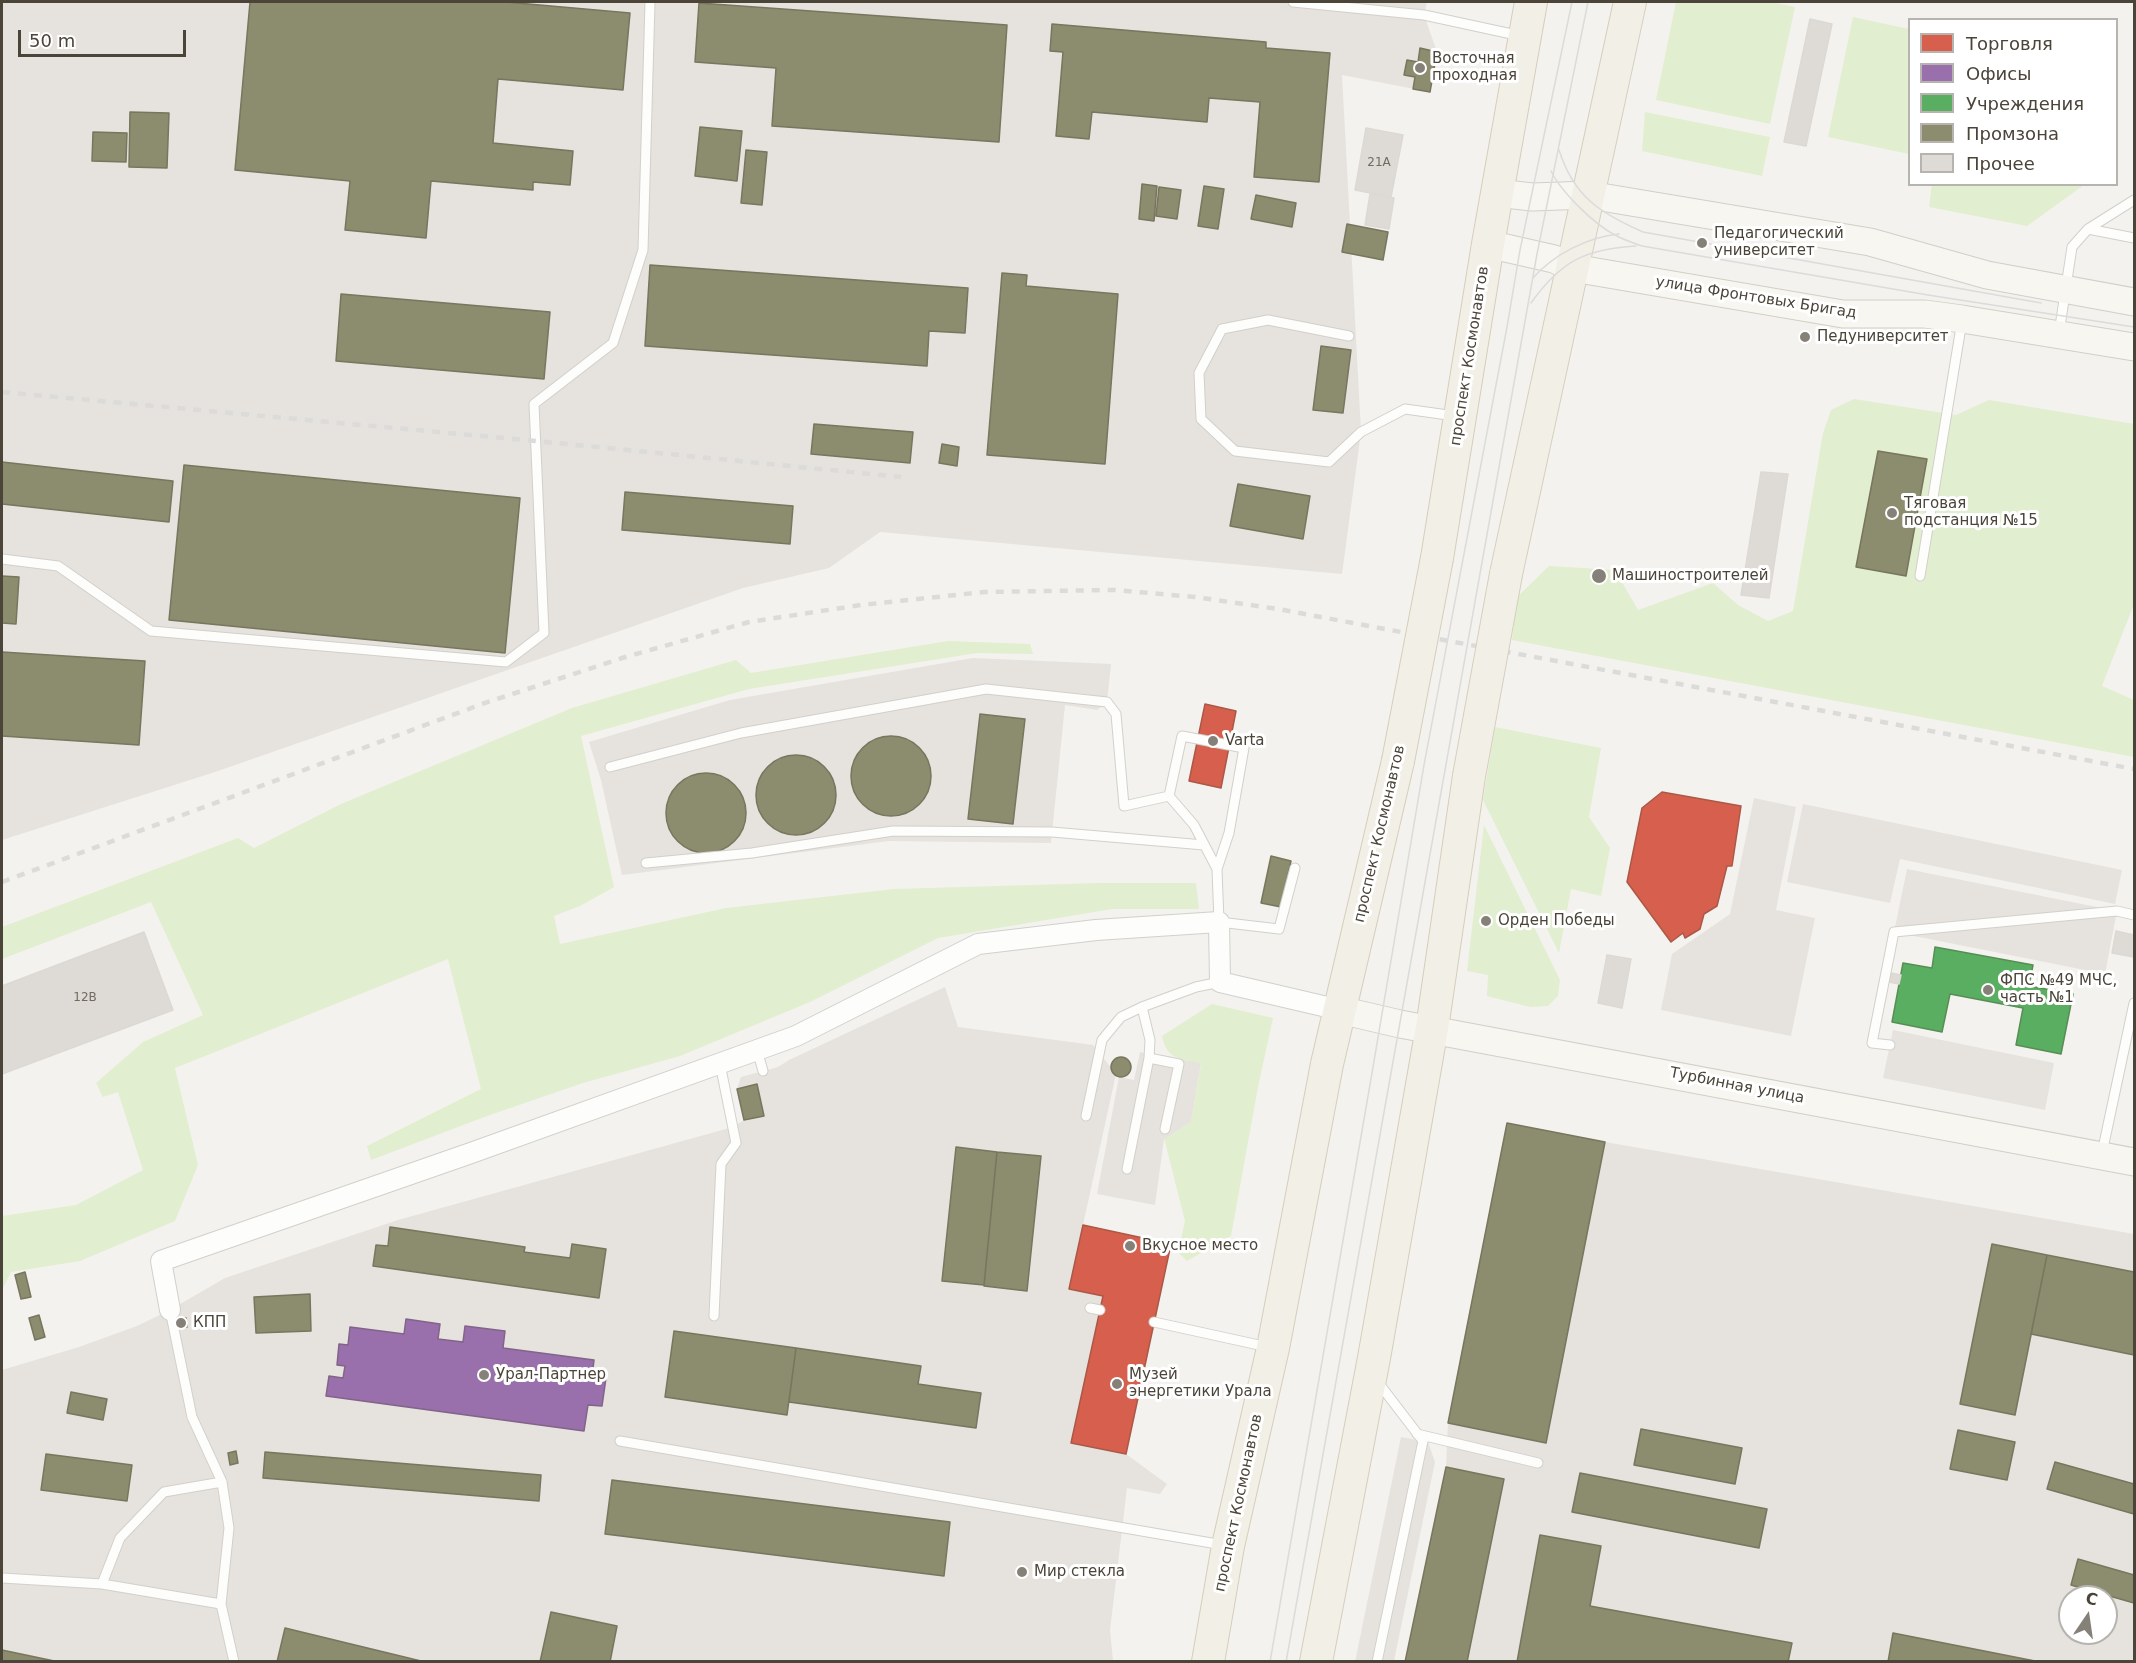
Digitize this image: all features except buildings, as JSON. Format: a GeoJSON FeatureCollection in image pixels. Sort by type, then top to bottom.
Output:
{"type":"FeatureCollection","features":[{"type":"Feature","properties":{"kind":"main road","name":"проспект Космонавтов"},"geometry":{"type":"LineString","coordinates":[[1208,1662],[1228,1546],[1273,1348],[1327,1064],[1398,761],[1437,558],[1488,244],[1531,2]]}},
{"type":"Feature","properties":{"kind":"main road"},"geometry":{"type":"LineString","coordinates":[[1316,1662],[1371,1374],[1432,1028],[1469,776],[1506,574],[1630,2]]}},
{"type":"Feature","properties":{"kind":"main road"},"geometry":{"type":"LineString","coordinates":[[1497,193],[1532,198],[1589,195],[1869,242],[1987,275],[2134,302]]}},
{"type":"Feature","properties":{"kind":"main road","name":"улица Фронтовых Бригад"},"geometry":{"type":"LineString","coordinates":[[1488,244],[1554,259],[1573,268],[1843,314],[1925,314],[2134,347]]}},
{"type":"Feature","properties":{"kind":"main road","name":"Турбинная улица"},"geometry":{"type":"LineString","coordinates":[[1340,1010],[2134,1162]]}},
{"type":"Feature","properties":{"kind":"street"},"geometry":{"type":"LineString","coordinates":[[170,1310],[161,1261],[796,1036],[978,944],[1096,930],[1219,922],[1220,982],[1340,1010]]}},
{"type":"Feature","properties":{"kind":"lane"},"geometry":{"type":"LineString","coordinates":[[2,559],[58,566],[151,631],[506,662],[544,633],[534,404],[613,343],[643,250],[650,2]]}},
{"type":"Feature","properties":{"kind":"lane"},"geometry":{"type":"LineString","coordinates":[[1293,2],[1358,4],[1424,15],[1524,37]]}},
{"type":"Feature","properties":{"kind":"lane"},"geometry":{"type":"LineString","coordinates":[[2059,335],[2073,247],[2088,229],[2134,200]]}},
{"type":"Feature","properties":{"kind":"lane"},"geometry":{"type":"LineString","coordinates":[[2088,229],[2134,238]]}},
{"type":"Feature","properties":{"kind":"lane"},"geometry":{"type":"LineString","coordinates":[[1920,576],[1962,319]]}},
{"type":"Feature","properties":{"kind":"lane"},"geometry":{"type":"LineString","coordinates":[[1349,336],[1268,320],[1222,329],[1199,373],[1201,419],[1234,451],[1329,462],[1361,432],[1405,409],[1460,417]]}},
{"type":"Feature","properties":{"kind":"lane"},"geometry":{"type":"LineString","coordinates":[[610,766],[741,733],[986,689],[1107,702],[1116,714],[1124,806],[1169,796]]}},
{"type":"Feature","properties":{"kind":"lane"},"geometry":{"type":"LineString","coordinates":[[1169,796],[1182,736],[1244,748],[1229,833],[1217,869],[1219,922],[1279,929],[1295,867]]}},
{"type":"Feature","properties":{"kind":"lane"},"geometry":{"type":"LineString","coordinates":[[1169,796],[1194,825],[1217,869]]}},
{"type":"Feature","properties":{"kind":"lane"},"geometry":{"type":"LineString","coordinates":[[646,863],[752,853],[893,831],[1053,832],[1204,845]]}},
{"type":"Feature","properties":{"kind":"lane"},"geometry":{"type":"LineString","coordinates":[[1890,1046],[1872,1043],[1894,932],[2117,911],[2134,915]]}},
{"type":"Feature","properties":{"kind":"lane"},"geometry":{"type":"LineString","coordinates":[[1086,1116],[1102,1040],[1121,1017],[1196,987],[1220,982]]}},
{"type":"Feature","properties":{"kind":"lane"},"geometry":{"type":"LineString","coordinates":[[2101,1156],[2134,1003]]}},
{"type":"Feature","properties":{"kind":"lane"},"geometry":{"type":"LineString","coordinates":[[1127,1169],[1149,1058],[1150,1040],[1142,1007]]}},
{"type":"Feature","properties":{"kind":"lane"},"geometry":{"type":"LineString","coordinates":[[757,1050],[763,1071]]}},
{"type":"Feature","properties":{"kind":"lane"},"geometry":{"type":"LineString","coordinates":[[1149,1058],[1179,1064],[1165,1129]]}},
{"type":"Feature","properties":{"kind":"lane"},"geometry":{"type":"LineString","coordinates":[[714,1316],[721,1164],[736,1143],[720,1064]]}},
{"type":"Feature","properties":{"kind":"lane"},"geometry":{"type":"LineString","coordinates":[[1090,1308],[1100,1311]]}},
{"type":"Feature","properties":{"kind":"lane"},"geometry":{"type":"LineString","coordinates":[[170,1310],[192,1417],[222,1482],[229,1528],[221,1605],[234,1662]]}},
{"type":"Feature","properties":{"kind":"lane"},"geometry":{"type":"LineString","coordinates":[[1154,1322],[1273,1348]]}},
{"type":"Feature","properties":{"kind":"lane"},"geometry":{"type":"LineString","coordinates":[[1371,1374],[1423,1441],[1377,1662]]}},
{"type":"Feature","properties":{"kind":"lane"},"geometry":{"type":"LineString","coordinates":[[1417,1434],[1538,1463]]}},
{"type":"Feature","properties":{"kind":"lane"},"geometry":{"type":"LineString","coordinates":[[620,1441],[1228,1546]]}},
{"type":"Feature","properties":{"kind":"lane"},"geometry":{"type":"LineString","coordinates":[[102,1584],[120,1538],[164,1492],[222,1482]]}},
{"type":"Feature","properties":{"kind":"lane"},"geometry":{"type":"LineString","coordinates":[[2,1578],[102,1584],[221,1605]]}},
{"type":"Feature","properties":{"kind":"shaded area"},"geometry":{"type":"Polygon","coordinates":[[[2,2],[1427,2],[1424,15],[1437,52],[1430,92],[1342,75],[1361,432],[1342,574],[880,532],[829,568],[743,588],[215,772],[2,840],[2,2]]]}},
{"type":"Feature","properties":{"kind":"shaded area"},"geometry":{"type":"Polygon","coordinates":[[[973,658],[1111,664],[1107,702],[1097,710],[1065,705],[1051,843],[889,841],[622,875],[601,780],[589,742],[730,700],[973,658]]]}},
{"type":"Feature","properties":{"kind":"shaded area"},"geometry":{"type":"Polygon","coordinates":[[[1754,798],[1796,807],[1776,910],[1815,918],[1791,1036],[1661,1010],[1672,954],[1730,914],[1754,798]]]}},
{"type":"Feature","properties":{"kind":"shaded area"},"geometry":{"type":"Polygon","coordinates":[[[1803,804],[2122,870],[2115,904],[1900,859],[1890,903],[1787,882],[1803,804]]]}},
{"type":"Feature","properties":{"kind":"shaded area"},"geometry":{"type":"Polygon","coordinates":[[[1907,869],[2117,911],[2105,974],[1894,932],[1907,869]]]}},
{"type":"Feature","properties":{"kind":"shaded area"},"geometry":{"type":"Polygon","coordinates":[[[945,987],[958,1027],[1093,1045],[1116,1074],[1083,1225],[1171,1244],[1126,1454],[1167,1484],[1160,1494],[1127,1488],[1110,1630],[1113,1661],[2,1662],[2,1370],[79,1347],[137,1326],[225,1278],[398,1220],[733,1127],[744,1120],[737,1089],[741,1077],[778,1067],[945,987]]]}},
{"type":"Feature","properties":{"kind":"shaded area"},"geometry":{"type":"Polygon","coordinates":[[[1893,1030],[2054,1063],[2045,1110],[1883,1078],[1893,1030]]]}},
{"type":"Feature","properties":{"kind":"shaded area"},"geometry":{"type":"Polygon","coordinates":[[[1140,1052],[1201,1063],[1191,1122],[1164,1139],[1155,1205],[1097,1194],[1119,1077],[1134,1080],[1140,1052]]]}},
{"type":"Feature","properties":{"kind":"shaded area"},"geometry":{"type":"Polygon","coordinates":[[[1507,1123],[2134,1234],[2134,1661],[1405,1662],[1446,1467],[1448,1423],[1507,1123]]]}},
{"type":"Feature","properties":{"kind":"shaded area"},"geometry":{"type":"Polygon","coordinates":[[[1401,1437],[1428,1442],[1435,1462],[1394,1661],[1355,1662],[1401,1437]]]}},
{"type":"Feature","properties":{"kind":"green space"},"geometry":{"type":"Polygon","coordinates":[[[1676,2],[1771,2],[1795,7],[1770,124],[1656,100],[1676,2]]]}},
{"type":"Feature","properties":{"kind":"green space"},"geometry":{"type":"Polygon","coordinates":[[[1853,17],[1908,29],[1908,154],[1828,137],[1853,17]]]}},
{"type":"Feature","properties":{"kind":"green space"},"geometry":{"type":"Polygon","coordinates":[[[1645,112],[1770,137],[1762,176],[1642,151],[1645,112]]]}},
{"type":"Feature","properties":{"kind":"green space"},"geometry":{"type":"Polygon","coordinates":[[[1932,186],[2083,186],[2027,226],[1929,207],[1932,186]]]}},
{"type":"Feature","properties":{"kind":"green space"},"geometry":{"type":"Polygon","coordinates":[[[1854,399],[1956,415],[1989,400],[2134,424],[2134,604],[2102,686],[2134,700],[2134,757],[1512,640],[1517,597],[1549,566],[1615,570],[1638,610],[1713,583],[1738,605],[1768,621],[1793,611],[1823,433],[1831,410],[1854,399]]]}},
{"type":"Feature","properties":{"kind":"green space"},"geometry":{"type":"Polygon","coordinates":[[[948,641],[1030,644],[1033,654],[977,653],[749,689],[581,736],[614,887],[580,906],[554,916],[560,944],[726,908],[894,889],[1100,883],[1196,883],[1199,909],[1112,909],[938,938],[810,1002],[680,1056],[583,1083],[371,1160],[367,1146],[481,1089],[448,959],[175,1068],[198,1165],[175,1221],[80,1261],[11,1272],[2,1290],[2,1216],[76,1205],[143,1170],[118,1092],[103,1097],[96,1083],[143,1042],[203,1015],[151,902],[2,959],[2,927],[238,838],[254,848],[341,804],[572,708],[736,660],[751,673],[948,641]]]}},
{"type":"Feature","properties":{"kind":"green space"},"geometry":{"type":"Polygon","coordinates":[[[1495,727],[1601,748],[1589,817],[1610,848],[1601,896],[1571,889],[1559,953],[1483,800],[1495,727]]]}},
{"type":"Feature","properties":{"kind":"green space"},"geometry":{"type":"Polygon","coordinates":[[[1484,825],[1560,980],[1558,996],[1548,1006],[1530,1007],[1487,996],[1488,975],[1467,971],[1484,825]]]}},
{"type":"Feature","properties":{"kind":"green space"},"geometry":{"type":"Polygon","coordinates":[[[1212,1004],[1273,1018],[1231,1236],[1187,1261],[1178,1252],[1185,1221],[1164,1138],[1191,1122],[1201,1064],[1175,1057],[1167,1050],[1162,1036],[1212,1004]]]}},
{"type":"Feature","properties":{"kind":"tram line"},"geometry":{"type":"LineString","coordinates":[[1270,1662],[1424,765],[1520,250],[1572,2]]}},
{"type":"Feature","properties":{"kind":"tram line"},"geometry":{"type":"LineString","coordinates":[[1286,1662],[1537,254],[1588,2]]}},
{"type":"Feature","properties":{"kind":"tram line"},"geometry":{"type":"LineString","coordinates":[[1559,150],[1572,180],[1590,202],[1614,218],[1643,232],[2041,303]]}},
{"type":"Feature","properties":{"kind":"tram line"},"geometry":{"type":"LineString","coordinates":[[1551,171],[1570,198],[1598,224],[1618,237],[1642,246],[1928,295],[2134,327]]}},
{"type":"Feature","properties":{"kind":"tram line"},"geometry":{"type":"LineString","coordinates":[[1533,278],[1551,261],[1572,248],[1595,239],[1619,234]]}},
{"type":"Feature","properties":{"kind":"tram line"},"geometry":{"type":"LineString","coordinates":[[1531,303],[1553,277],[1576,260],[1602,250],[1636,246]]}},
{"type":"Feature","properties":{"kind":"railway"},"geometry":{"type":"LineString","coordinates":[[2,392],[901,477]]}},
{"type":"Feature","properties":{"kind":"railway"},"geometry":{"type":"LineString","coordinates":[[2,882],[482,704],[622,658],[749,622],[861,605],[984,592],[1115,590],[1195,597],[1278,609],[2134,769]]}},
{"type":"Feature","properties":{"kind":"place","name":"Восточная проходная"},"geometry":{"type":"Point","coordinates":[1420,68]}},
{"type":"Feature","properties":{"kind":"place","name":"Педагогический университет"},"geometry":{"type":"Point","coordinates":[1702,243]}},
{"type":"Feature","properties":{"kind":"place","name":"Педуниверситет"},"geometry":{"type":"Point","coordinates":[1805,337]}},
{"type":"Feature","properties":{"kind":"place","name":"Тяговая подстанция №15"},"geometry":{"type":"Point","coordinates":[1892,513]}},
{"type":"Feature","properties":{"kind":"place","name":"Машиностроителей"},"geometry":{"type":"Point","coordinates":[1599,576]}},
{"type":"Feature","properties":{"kind":"place","name":"Varta"},"geometry":{"type":"Point","coordinates":[1213,741]}},
{"type":"Feature","properties":{"kind":"place","name":"Орден Победы"},"geometry":{"type":"Point","coordinates":[1486,921]}},
{"type":"Feature","properties":{"kind":"place","name":"ФПС №49 МЧС, часть №1"},"geometry":{"type":"Point","coordinates":[1988,990]}},
{"type":"Feature","properties":{"kind":"place","name":"Вкусное место"},"geometry":{"type":"Point","coordinates":[1130,1246]}},
{"type":"Feature","properties":{"kind":"place","name":"КПП"},"geometry":{"type":"Point","coordinates":[181,1323]}},
{"type":"Feature","properties":{"kind":"place","name":"Урал-Партнер"},"geometry":{"type":"Point","coordinates":[484,1375]}},
{"type":"Feature","properties":{"kind":"place","name":"Музей энергетики Урала"},"geometry":{"type":"Point","coordinates":[1117,1384]}},
{"type":"Feature","properties":{"kind":"place","name":"Мир стекла"},"geometry":{"type":"Point","coordinates":[1022,1572]}}]}
